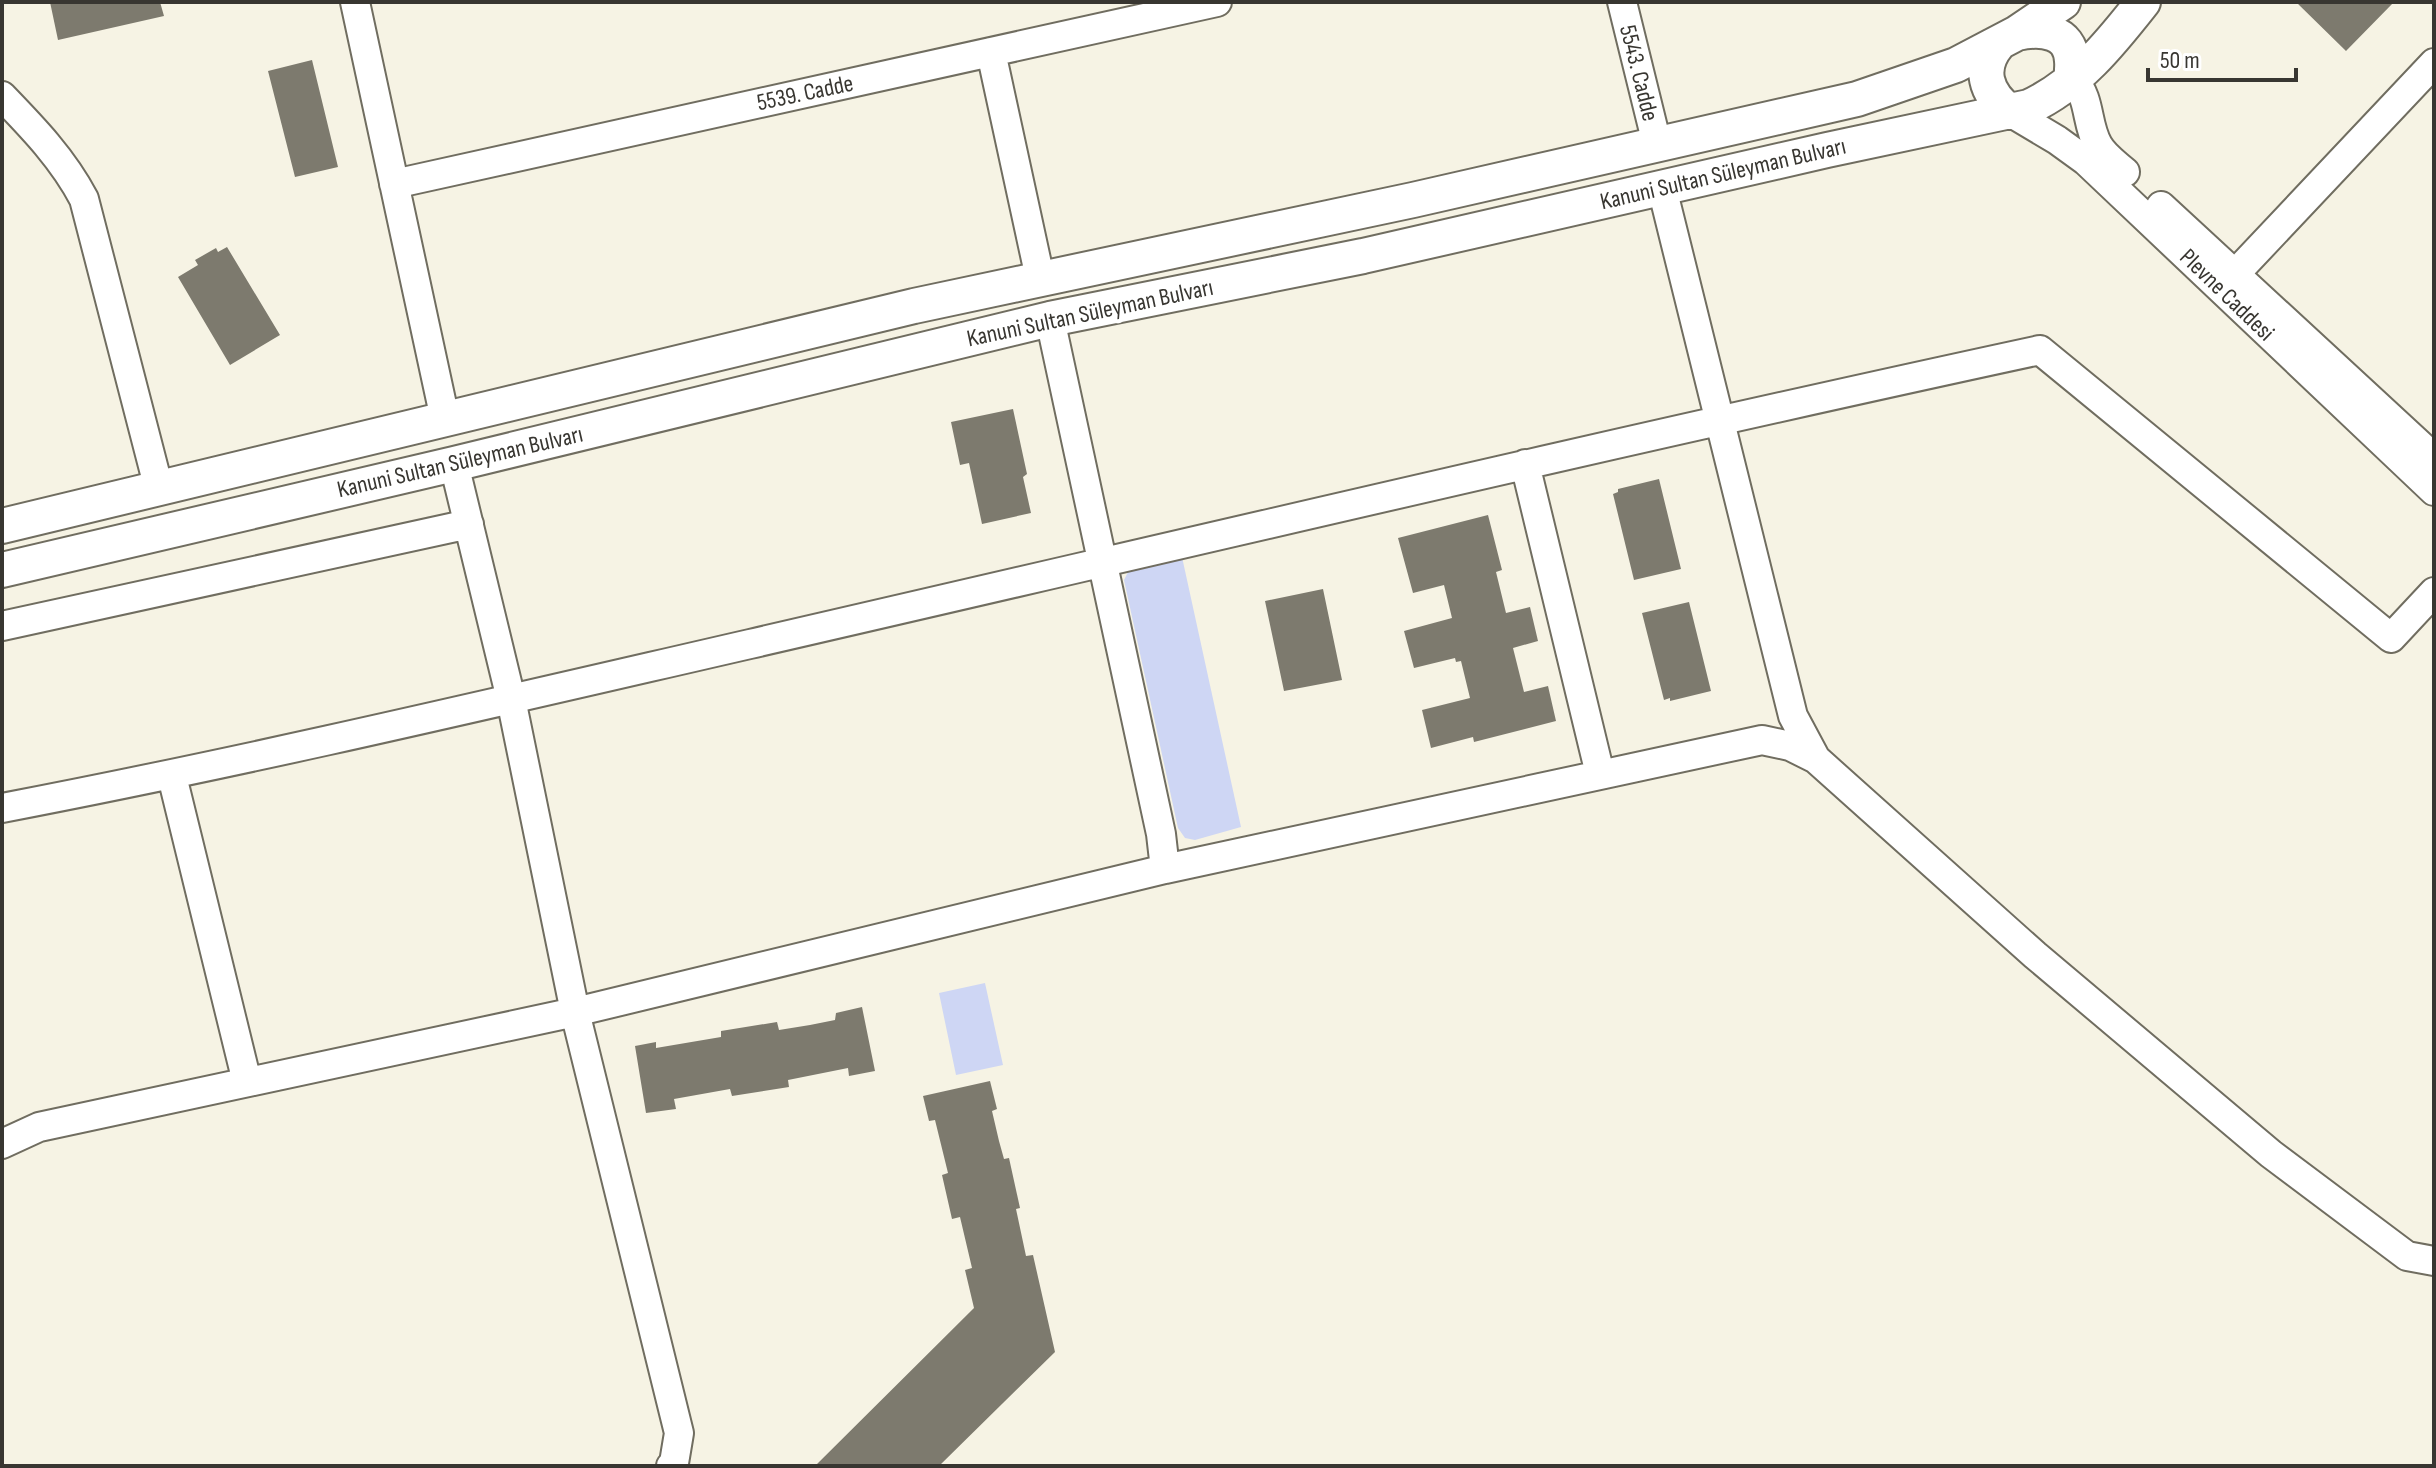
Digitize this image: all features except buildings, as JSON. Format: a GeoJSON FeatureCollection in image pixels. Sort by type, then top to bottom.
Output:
{"type":"FeatureCollection","features":[{"type":"Feature","properties":{"kind":"main road","name":"Kanuni Sultan Süleyman Bulvarı"},"geometry":{"type":"LineString","coordinates":[[2,526],[914,306],[1223,242],[1857,99],[1945,69],[2008,38],[2063,2]]}},
{"type":"Feature","properties":{"kind":"main road","name":"Kanuni Sultan Süleyman Bulvarı"},"geometry":{"type":"LineString","coordinates":[[2,570],[1050,319],[1363,256],[2029,107],[2074,80],[2109,45],[2143,2]]}},
{"type":"Feature","properties":{"kind":"main road"},"geometry":{"type":"LineString","coordinates":[[2010,112],[2000,104],[1986,74],[1989,55],[2008,38],[2042,30],[2056,33],[2068,45],[2074,80]]}},
{"type":"Feature","properties":{"kind":"street"},"geometry":{"type":"LineString","coordinates":[[355,2],[445,419]]}},
{"type":"Feature","properties":{"kind":"street","name":"5539. Cadde"},"geometry":{"type":"LineString","coordinates":[[394,184],[1217,2]]}},
{"type":"Feature","properties":{"kind":"street","name":"5543. Cadde"},"geometry":{"type":"LineString","coordinates":[[1622,2],[1657,144]]}},
{"type":"Feature","properties":{"kind":"street"},"geometry":{"type":"LineString","coordinates":[[991,52],[1040,278]]}},
{"type":"Feature","properties":{"kind":"street"},"geometry":{"type":"LineString","coordinates":[[2235,274],[2432,69]]}},
{"type":"Feature","properties":{"kind":"street","name":"Plevne Caddesi"},"geometry":{"type":"LineString","coordinates":[[2074,80],[2083,90],[2092,132],[2099,148],[2235,274],[2425,461],[2434,491]]}},
{"type":"Feature","properties":{"kind":"street"},"geometry":{"type":"LineString","coordinates":[[2,96],[54,152],[84,199],[159,489]]}},
{"type":"Feature","properties":{"kind":"street","name":"Plevne Caddesi"},"geometry":{"type":"LineString","coordinates":[[2010,112],[2086,161],[2425,461]]}},
{"type":"Feature","properties":{"kind":"street"},"geometry":{"type":"LineString","coordinates":[[1662,188],[1793,716],[1816,759]]}},
{"type":"Feature","properties":{"kind":"street"},"geometry":{"type":"LineString","coordinates":[[1050,319],[1161,834],[1165,869]]}},
{"type":"Feature","properties":{"kind":"street"},"geometry":{"type":"LineString","coordinates":[[2,808],[172,776],[1717,419],[2040,350],[2391,638],[2434,592]]}},
{"type":"Feature","properties":{"kind":"street"},"geometry":{"type":"LineString","coordinates":[[454,464],[511,699],[575,1012],[679,1433],[671,1466]]}},
{"type":"Feature","properties":{"kind":"street"},"geometry":{"type":"LineString","coordinates":[[1525,464],[1600,774]]}},
{"type":"Feature","properties":{"kind":"street"},"geometry":{"type":"LineString","coordinates":[[2,626],[469,524]]}},
{"type":"Feature","properties":{"kind":"street"},"geometry":{"type":"LineString","coordinates":[[2,1144],[39,1127],[575,1012],[1165,869],[1762,740],[1790,746],[1816,759],[2035,955],[2271,1154],[2407,1256],[2434,1261]]}},
{"type":"Feature","properties":{"kind":"street"},"geometry":{"type":"LineString","coordinates":[[172,776],[247,1082]]}},
{"type":"Feature","properties":{"kind":"shaded area"},"geometry":{"type":"Polygon","coordinates":[[[1182,557],[1241,827],[1195,840],[1185,838],[1178,828],[1124,580],[1130,568],[1182,557]]]}},
{"type":"Feature","properties":{"kind":"shaded area"},"geometry":{"type":"Polygon","coordinates":[[[985,983],[1003,1065],[956,1075],[939,993],[985,983]]]}}]}
